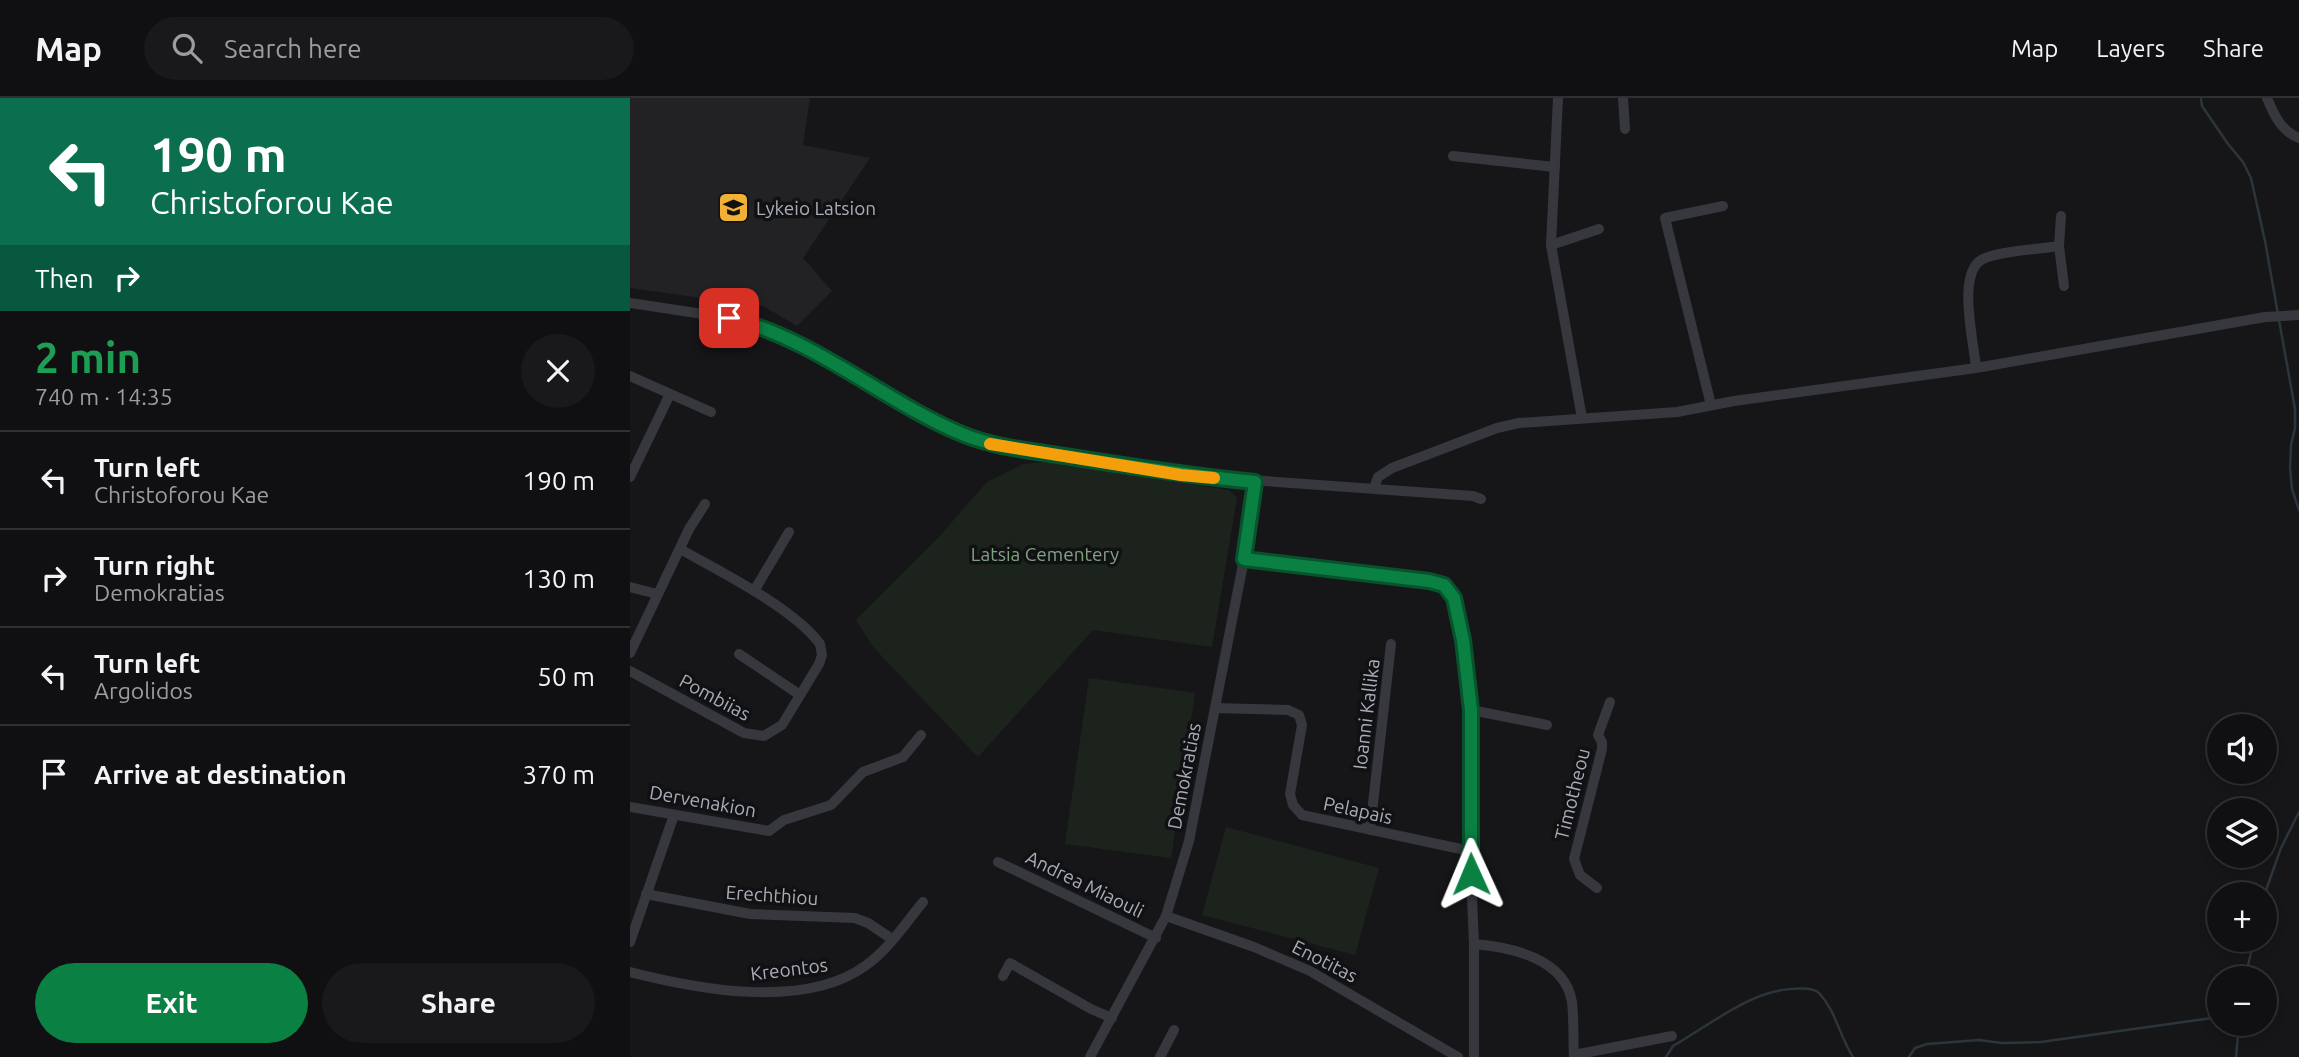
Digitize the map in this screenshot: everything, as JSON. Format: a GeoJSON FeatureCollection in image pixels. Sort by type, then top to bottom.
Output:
{"type":"FeatureCollection","features":[{"type":"Feature","properties":{"kind":"street"},"geometry":{"type":"LineString","coordinates":[[1558,98],[1551,245],[1582,418]]}},
{"type":"Feature","properties":{"kind":"street"},"geometry":{"type":"LineString","coordinates":[[1623,98],[1625,129]]}},
{"type":"Feature","properties":{"kind":"street"},"geometry":{"type":"LineString","coordinates":[[2267,98],[2282,127],[2299,138]]}},
{"type":"Feature","properties":{"kind":"street"},"geometry":{"type":"LineString","coordinates":[[1452,156],[1555,167]]}},
{"type":"Feature","properties":{"kind":"street"},"geometry":{"type":"LineString","coordinates":[[1711,405],[1665,218],[1723,206]]}},
{"type":"Feature","properties":{"kind":"street"},"geometry":{"type":"LineString","coordinates":[[2062,216],[2059,246],[2064,286]]}},
{"type":"Feature","properties":{"kind":"street"},"geometry":{"type":"LineString","coordinates":[[1551,245],[1599,229]]}},
{"type":"Feature","properties":{"kind":"street"},"geometry":{"type":"LineString","coordinates":[[1976,368],[1967,284],[1972,268],[1983,259],[2059,246]]}},
{"type":"Feature","properties":{"kind":"street"},"geometry":{"type":"LineString","coordinates":[[630,303],[729,318],[771,332],[939,423],[988,443],[1181,475],[1374,488],[1481,499]]}},
{"type":"Feature","properties":{"kind":"street"},"geometry":{"type":"LineString","coordinates":[[1374,488],[1378,477],[1387,470],[1497,428],[1519,423],[1653,414],[1976,368],[2271,316],[2293,315]]}},
{"type":"Feature","properties":{"kind":"street"},"geometry":{"type":"LineString","coordinates":[[630,376],[711,412]]}},
{"type":"Feature","properties":{"kind":"street"},"geometry":{"type":"LineString","coordinates":[[630,477],[670,394]]}},
{"type":"Feature","properties":{"kind":"street","name":"Demokratias"},"geometry":{"type":"LineString","coordinates":[[1090,1057],[1156,938],[1166,916],[1189,841],[1244,559],[1255,482]]}},
{"type":"Feature","properties":{"kind":"street"},"geometry":{"type":"LineString","coordinates":[[630,653],[689,529],[705,504]]}},
{"type":"Feature","properties":{"kind":"street"},"geometry":{"type":"LineString","coordinates":[[680,549],[754,591],[789,532]]}},
{"type":"Feature","properties":{"kind":"street"},"geometry":{"type":"LineString","coordinates":[[1244,559],[1429,581],[1444,585],[1458,607],[1471,710],[1470,851],[1474,944],[1474,1057]]}},
{"type":"Feature","properties":{"kind":"street"},"geometry":{"type":"LineString","coordinates":[[630,587],[657,594]]}},
{"type":"Feature","properties":{"kind":"street","name":"Pombiias"},"geometry":{"type":"LineString","coordinates":[[630,671],[744,733],[757,737],[777,730],[821,660],[821,649],[820,643],[812,634],[754,591]]}},
{"type":"Feature","properties":{"kind":"street","name":"Ioanni Kallika"},"geometry":{"type":"LineString","coordinates":[[1370,830],[1391,644]]}},
{"type":"Feature","properties":{"kind":"street"},"geometry":{"type":"LineString","coordinates":[[739,654],[800,695]]}},
{"type":"Feature","properties":{"kind":"street","name":"Timotheou"},"geometry":{"type":"LineString","coordinates":[[1597,888],[1580,875],[1574,859],[1602,749],[1602,741],[1598,735],[1611,702]]}},
{"type":"Feature","properties":{"kind":"street","name":"Pelapais"},"geometry":{"type":"LineString","coordinates":[[1215,708],[1296,712],[1302,725],[1290,789],[1293,805],[1308,817],[1470,851]]}},
{"type":"Feature","properties":{"kind":"street"},"geometry":{"type":"LineString","coordinates":[[1471,710],[1546,725]]}},
{"type":"Feature","properties":{"kind":"street","name":"Dervenakion"},"geometry":{"type":"LineString","coordinates":[[630,807],[769,831],[784,820],[831,805],[863,772],[903,757],[921,735]]}},
{"type":"Feature","properties":{"kind":"street"},"geometry":{"type":"LineString","coordinates":[[630,942],[674,815]]}},
{"type":"Feature","properties":{"kind":"street","name":"Andrea Miaouli"},"geometry":{"type":"LineString","coordinates":[[998,862],[1156,938]]}},
{"type":"Feature","properties":{"kind":"street","name":"Erechthiou"},"geometry":{"type":"LineString","coordinates":[[646,894],[750,914],[855,918],[868,923],[891,939]]}},
{"type":"Feature","properties":{"kind":"street","name":"Kreontos"},"geometry":{"type":"LineString","coordinates":[[630,972],[712,990],[782,991],[822,985],[851,975],[879,955],[923,902]]}},
{"type":"Feature","properties":{"kind":"street","name":"Enotitas"},"geometry":{"type":"LineString","coordinates":[[1166,916],[1254,947],[1310,971],[1458,1057]]}},
{"type":"Feature","properties":{"kind":"street"},"geometry":{"type":"LineString","coordinates":[[1474,944],[1494,946],[1532,957],[1550,967],[1563,980],[1572,1002],[1574,1056],[1672,1036]]}},
{"type":"Feature","properties":{"kind":"street"},"geometry":{"type":"LineString","coordinates":[[1003,976],[1010,963],[1091,1010],[1112,1018]]}},
{"type":"Feature","properties":{"kind":"street"},"geometry":{"type":"LineString","coordinates":[[1160,1057],[1174,1030]]}},
{"type":"Feature","properties":{"kind":"shaded area","name":"Lykeio Latsion"},"geometry":{"type":"Polygon","coordinates":[[[630,98],[810,98],[803,145],[870,158],[803,258],[832,291],[797,326],[765,307],[630,288],[630,98]]]}},
{"type":"Feature","properties":{"kind":"green space","name":"Latsia Cementery"},"geometry":{"type":"Polygon","coordinates":[[[1043,462],[1229,490],[1237,498],[1212,647],[1093,630],[978,757],[874,648],[856,620],[938,538],[987,482],[1023,464],[1043,462]]]}},
{"type":"Feature","properties":{"kind":"green space"},"geometry":{"type":"Polygon","coordinates":[[[1089,678],[1195,693],[1171,858],[1065,844],[1089,678]]]}},
{"type":"Feature","properties":{"kind":"green space"},"geometry":{"type":"Polygon","coordinates":[[[1226,827],[1379,868],[1355,955],[1202,915],[1226,827]]]}},
{"type":"Feature","properties":{"kind":"waterway"},"geometry":{"type":"LineString","coordinates":[[2201,98],[2202,106],[2243,162],[2251,178],[2278,314]]}},
{"type":"Feature","properties":{"kind":"waterway"},"geometry":{"type":"LineString","coordinates":[[2279,320],[2295,409],[2290,468],[2292,489],[2299,510]]}},
{"type":"Feature","properties":{"kind":"waterway"},"geometry":{"type":"LineString","coordinates":[[2269,882],[2281,848],[2299,812]]}},
{"type":"Feature","properties":{"kind":"waterway"},"geometry":{"type":"LineString","coordinates":[[2248,966],[2251,952]]}},
{"type":"Feature","properties":{"kind":"waterway"},"geometry":{"type":"LineString","coordinates":[[1666,1057],[1673,1046],[1752,999],[1769,993],[1802,989],[1820,994],[1853,1057]]}},
{"type":"Feature","properties":{"kind":"waterway"},"geometry":{"type":"LineString","coordinates":[[1909,1057],[1915,1048],[1927,1044],[1979,1040],[2002,1043],[2041,1042],[2207,1019]]}},
{"type":"Feature","properties":{"kind":"waterway"},"geometry":{"type":"LineString","coordinates":[[2236,1057],[2238,1036]]}},
{"type":"Feature","properties":{"kind":"slow traffic"},"geometry":{"type":"LineString","coordinates":[[990,444],[1214,478]]}},
{"type":"Feature","properties":{"kind":"place","name":"Lykeio Latsion"},"geometry":{"type":"Point","coordinates":[733,208]}},
{"type":"Feature","properties":{"kind":"route"},"geometry":{"type":"LineString","coordinates":[[729,318],[787,339],[939,423],[988,443],[1181,475],[1255,482],[1244,559],[1438,582],[1444,585],[1458,607],[1471,710],[1471,874]]}}]}
